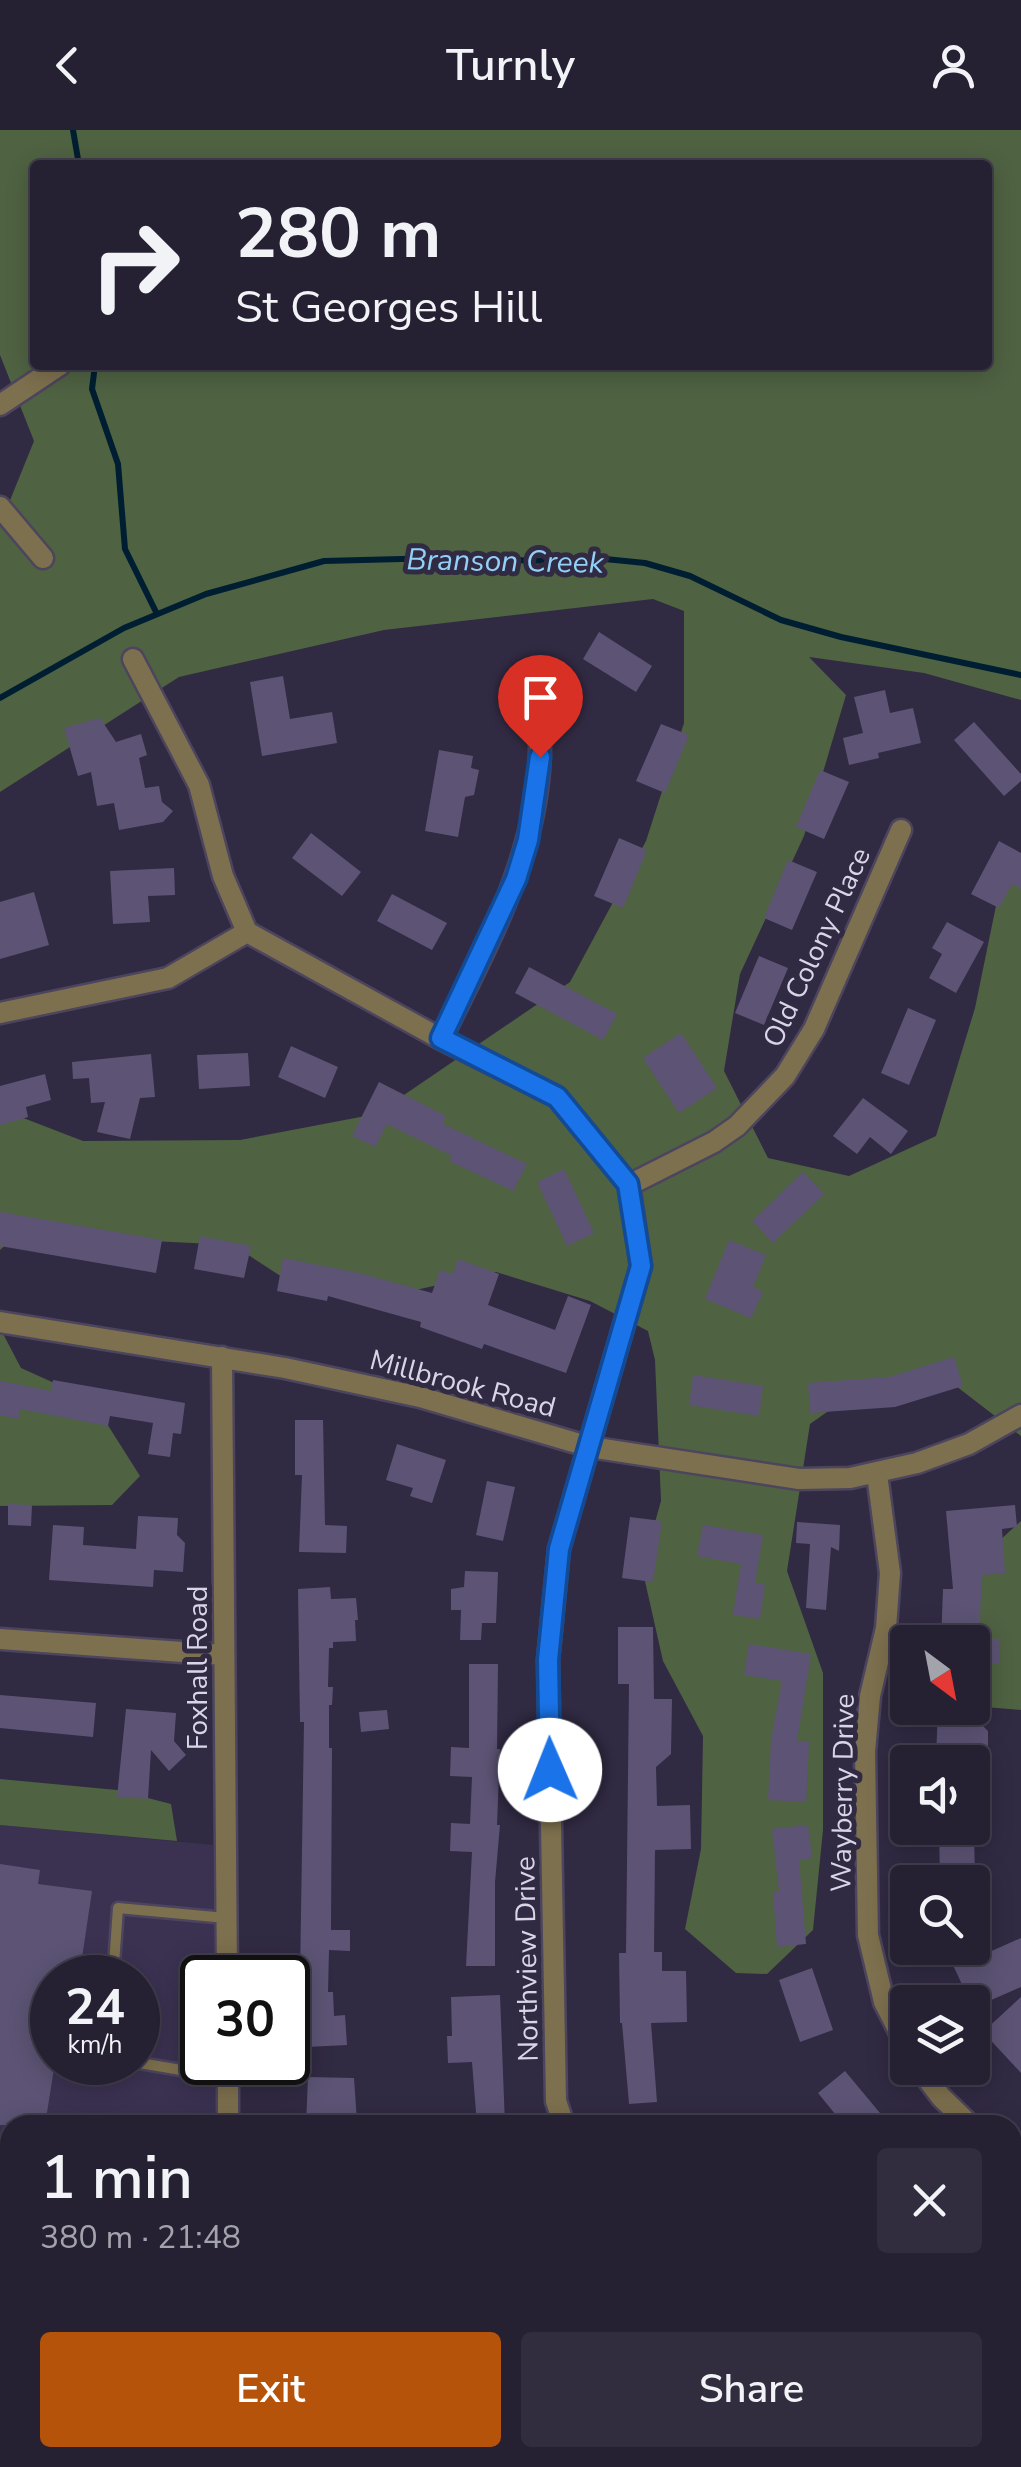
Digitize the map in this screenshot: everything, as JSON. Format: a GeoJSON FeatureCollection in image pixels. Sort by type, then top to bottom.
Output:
{"type":"FeatureCollection","features":[{"type":"Feature","properties":{"kind":"street"},"geometry":{"type":"LineString","coordinates":[[0,405],[52,370]]}},
{"type":"Feature","properties":{"kind":"street"},"geometry":{"type":"LineString","coordinates":[[0,507],[43,558]]}},
{"type":"Feature","properties":{"kind":"street"},"geometry":{"type":"LineString","coordinates":[[133,659],[198,785],[223,876],[247,932],[557,1097],[628,1184]]}},
{"type":"Feature","properties":{"kind":"street"},"geometry":{"type":"LineString","coordinates":[[441,1038],[516,879],[536,798],[540,744]]}},
{"type":"Feature","properties":{"kind":"street","name":"Old Colony Place"},"geometry":{"type":"LineString","coordinates":[[628,1184],[714,1142],[737,1126],[785,1076],[814,1029],[901,830]]}},
{"type":"Feature","properties":{"kind":"street"},"geometry":{"type":"LineString","coordinates":[[0,1012],[168,978],[247,932]]}},
{"type":"Feature","properties":{"kind":"street","name":"Northview Drive"},"geometry":{"type":"LineString","coordinates":[[561,2115],[556,2102],[548,1660],[559,1549],[641,1266],[628,1184]]}},
{"type":"Feature","properties":{"kind":"street","name":"Millbrook Road"},"geometry":{"type":"LineString","coordinates":[[0,1322],[222,1357],[420,1396],[590,1447],[799,1479],[877,1474],[917,1463],[969,1444],[1021,1416]]}},
{"type":"Feature","properties":{"kind":"street","name":"Foxhall Road"},"geometry":{"type":"LineString","coordinates":[[222,1357],[227,1955]]}},
{"type":"Feature","properties":{"kind":"street","name":"Wayberry Drive"},"geometry":{"type":"LineString","coordinates":[[877,1474],[890,1573],[886,1628],[870,1696],[865,1751],[868,1935],[890,2014]]}},
{"type":"Feature","properties":{"kind":"street"},"geometry":{"type":"LineString","coordinates":[[0,1639],[224,1655]]}},
{"type":"Feature","properties":{"kind":"street"},"geometry":{"type":"LineString","coordinates":[[228,2085],[228,2115]]}},
{"type":"Feature","properties":{"kind":"street"},"geometry":{"type":"LineString","coordinates":[[932,2085],[960,2115]]}},
{"type":"Feature","properties":{"kind":"lane"},"geometry":{"type":"LineString","coordinates":[[115,1955],[118,1908],[226,1918]]}},
{"type":"Feature","properties":{"kind":"shaded area"},"geometry":{"type":"Polygon","coordinates":[[[0,1825],[213,1845],[215,1955],[180,1955],[180,2085],[217,2085],[218,2115],[0,2115],[0,1825]]]}},
{"type":"Feature","properties":{"kind":"green space"},"geometry":{"type":"Polygon","coordinates":[[[0,130],[1021,130],[1021,700],[924,673],[809,657],[846,695],[804,836],[740,974],[724,1071],[768,1158],[849,1176],[936,1136],[975,1008],[998,896],[1021,854],[1021,1436],[952,1383],[854,1393],[810,1424],[787,1571],[823,1673],[823,1830],[813,1930],[767,1974],[736,1973],[685,1929],[701,1849],[703,1736],[663,1661],[642,1568],[661,1501],[655,1360],[648,1331],[590,1301],[496,1272],[389,1296],[311,1296],[233,1245],[111,1239],[9,1242],[0,1250],[0,1109],[83,1141],[240,1140],[376,1114],[570,982],[646,841],[684,723],[684,611],[653,599],[384,630],[179,677],[0,792],[0,525],[34,441],[0,355],[0,130]]]}},
{"type":"Feature","properties":{"kind":"green space"},"geometry":{"type":"Polygon","coordinates":[[[0,1328],[21,1368],[92,1400],[140,1476],[112,1505],[0,1506],[0,1328]]]}},
{"type":"Feature","properties":{"kind":"green space"},"geometry":{"type":"Polygon","coordinates":[[[1021,1521],[1021,1710],[990,1707],[990,1625],[946,1625],[966,1571],[1021,1521]]]}},
{"type":"Feature","properties":{"kind":"green space"},"geometry":{"type":"Polygon","coordinates":[[[0,1779],[117,1790],[171,1804],[177,1841],[0,1825],[0,1779]]]}},
{"type":"Feature","properties":{"kind":"building"},"geometry":{"type":"Polygon","coordinates":[[[599,632],[652,666],[636,692],[583,659],[599,632]]]}},
{"type":"Feature","properties":{"kind":"building"},"geometry":{"type":"Polygon","coordinates":[[[283,676],[290,719],[332,712],[337,743],[262,756],[250,682],[283,676]]]}},
{"type":"Feature","properties":{"kind":"building"},"geometry":{"type":"Polygon","coordinates":[[[885,690],[890,713],[913,708],[921,743],[878,753],[879,758],[849,765],[843,738],[863,733],[854,697],[885,690]]]}},
{"type":"Feature","properties":{"kind":"building"},"geometry":{"type":"Polygon","coordinates":[[[100,718],[116,742],[141,734],[147,755],[139,758],[145,788],[159,786],[162,802],[173,811],[163,822],[119,830],[114,803],[97,806],[91,772],[78,776],[64,728],[100,718]]]}},
{"type":"Feature","properties":{"kind":"building"},"geometry":{"type":"Polygon","coordinates":[[[974,722],[1021,774],[1021,781],[1004,796],[954,740],[974,722]]]}},
{"type":"Feature","properties":{"kind":"building"},"geometry":{"type":"Polygon","coordinates":[[[661,724],[689,735],[665,793],[636,781],[661,724]]]}},
{"type":"Feature","properties":{"kind":"building"},"geometry":{"type":"Polygon","coordinates":[[[439,750],[473,756],[471,768],[479,770],[474,795],[465,797],[458,837],[425,831],[439,750]]]}},
{"type":"Feature","properties":{"kind":"building"},"geometry":{"type":"Polygon","coordinates":[[[820,770],[849,782],[824,839],[796,827],[820,770]]]}},
{"type":"Feature","properties":{"kind":"building"},"geometry":{"type":"Polygon","coordinates":[[[311,833],[361,872],[342,896],[292,858],[311,833]]]}},
{"type":"Feature","properties":{"kind":"building"},"geometry":{"type":"Polygon","coordinates":[[[619,838],[647,850],[623,908],[594,896],[619,838]]]}},
{"type":"Feature","properties":{"kind":"building"},"geometry":{"type":"Polygon","coordinates":[[[999,841],[1021,853],[1021,889],[1012,884],[999,908],[971,894],[999,841]]]}},
{"type":"Feature","properties":{"kind":"building"},"geometry":{"type":"Polygon","coordinates":[[[788,860],[817,872],[792,930],[764,918],[788,860]]]}},
{"type":"Feature","properties":{"kind":"building"},"geometry":{"type":"Polygon","coordinates":[[[174,868],[175,895],[148,896],[150,922],[113,924],[110,871],[174,868]]]}},
{"type":"Feature","properties":{"kind":"building"},"geometry":{"type":"Polygon","coordinates":[[[34,892],[49,945],[0,959],[0,902],[34,892]]]}},
{"type":"Feature","properties":{"kind":"building"},"geometry":{"type":"Polygon","coordinates":[[[392,894],[447,923],[432,950],[377,921],[392,894]]]}},
{"type":"Feature","properties":{"kind":"building"},"geometry":{"type":"Polygon","coordinates":[[[947,922],[984,942],[956,993],[929,978],[942,954],[932,948],[947,922]]]}},
{"type":"Feature","properties":{"kind":"building"},"geometry":{"type":"Polygon","coordinates":[[[759,956],[788,968],[764,1025],[735,1013],[759,956]]]}},
{"type":"Feature","properties":{"kind":"building"},"geometry":{"type":"Polygon","coordinates":[[[529,967],[617,1014],[603,1040],[515,993],[529,967]]]}},
{"type":"Feature","properties":{"kind":"building"},"geometry":{"type":"Polygon","coordinates":[[[908,1008],[936,1020],[909,1085],[881,1073],[908,1008]]]}},
{"type":"Feature","properties":{"kind":"building"},"geometry":{"type":"Polygon","coordinates":[[[681,1033],[717,1088],[679,1113],[643,1058],[681,1033]]]}},
{"type":"Feature","properties":{"kind":"building"},"geometry":{"type":"Polygon","coordinates":[[[291,1046],[338,1067],[325,1098],[278,1077],[291,1046]]]}},
{"type":"Feature","properties":{"kind":"building"},"geometry":{"type":"Polygon","coordinates":[[[248,1053],[250,1086],[199,1089],[197,1055],[248,1053]]]}},
{"type":"Feature","properties":{"kind":"building"},"geometry":{"type":"Polygon","coordinates":[[[151,1054],[155,1097],[140,1098],[130,1139],[97,1132],[105,1102],[91,1103],[89,1078],[73,1079],[72,1062],[151,1054]]]}},
{"type":"Feature","properties":{"kind":"building"},"geometry":{"type":"Polygon","coordinates":[[[45,1074],[51,1100],[26,1107],[28,1117],[0,1125],[0,1086],[45,1074]]]}},
{"type":"Feature","properties":{"kind":"building"},"geometry":{"type":"Polygon","coordinates":[[[379,1082],[446,1116],[443,1124],[527,1164],[513,1191],[449,1161],[452,1156],[387,1124],[375,1147],[352,1136],[379,1082]]]}},
{"type":"Feature","properties":{"kind":"building"},"geometry":{"type":"Polygon","coordinates":[[[863,1098],[908,1131],[891,1154],[870,1137],[857,1154],[833,1136],[863,1098]]]}},
{"type":"Feature","properties":{"kind":"building"},"geometry":{"type":"Polygon","coordinates":[[[564,1169],[594,1233],[567,1246],[537,1182],[564,1169]]]}},
{"type":"Feature","properties":{"kind":"building"},"geometry":{"type":"Polygon","coordinates":[[[803,1172],[824,1194],[773,1243],[752,1221],[803,1172]]]}},
{"type":"Feature","properties":{"kind":"building"},"geometry":{"type":"Polygon","coordinates":[[[0,1212],[162,1240],[156,1273],[0,1246],[0,1212]]]}},
{"type":"Feature","properties":{"kind":"building"},"geometry":{"type":"Polygon","coordinates":[[[200,1236],[251,1246],[244,1278],[194,1269],[200,1236]]]}},
{"type":"Feature","properties":{"kind":"building"},"geometry":{"type":"Polygon","coordinates":[[[729,1240],[766,1255],[753,1287],[763,1292],[751,1318],[705,1299],[729,1240]]]}},
{"type":"Feature","properties":{"kind":"building"},"geometry":{"type":"Polygon","coordinates":[[[283,1258],[432,1293],[440,1270],[453,1274],[458,1259],[499,1274],[488,1305],[555,1330],[568,1296],[591,1305],[566,1373],[484,1344],[482,1349],[420,1327],[421,1322],[328,1296],[327,1301],[277,1291],[283,1258]]]}},
{"type":"Feature","properties":{"kind":"building"},"geometry":{"type":"Polygon","coordinates":[[[954,1357],[963,1386],[895,1407],[810,1413],[808,1383],[889,1377],[954,1357]]]}},
{"type":"Feature","properties":{"kind":"building"},"geometry":{"type":"Polygon","coordinates":[[[693,1375],[763,1386],[759,1416],[689,1405],[693,1375]]]}},
{"type":"Feature","properties":{"kind":"building"},"geometry":{"type":"Polygon","coordinates":[[[53,1380],[185,1403],[181,1434],[173,1433],[170,1457],[148,1454],[153,1423],[110,1416],[108,1426],[20,1409],[18,1419],[0,1415],[0,1381],[51,1391],[53,1380]]]}},
{"type":"Feature","properties":{"kind":"building"},"geometry":{"type":"Polygon","coordinates":[[[295,1420],[323,1420],[325,1525],[347,1526],[346,1553],[299,1552],[302,1475],[295,1475],[295,1420]]]}},
{"type":"Feature","properties":{"kind":"building"},"geometry":{"type":"Polygon","coordinates":[[[397,1444],[446,1460],[432,1503],[410,1496],[413,1488],[386,1480],[397,1444]]]}},
{"type":"Feature","properties":{"kind":"building"},"geometry":{"type":"Polygon","coordinates":[[[487,1481],[515,1487],[503,1541],[476,1535],[487,1481]]]}},
{"type":"Feature","properties":{"kind":"building"},"geometry":{"type":"Polygon","coordinates":[[[8,1504],[32,1505],[31,1526],[8,1525],[8,1504]]]}},
{"type":"Feature","properties":{"kind":"building"},"geometry":{"type":"Polygon","coordinates":[[[1015,1505],[1017,1527],[1002,1529],[1005,1573],[982,1575],[980,1625],[942,1625],[943,1589],[953,1589],[946,1511],[1015,1505]]]}},
{"type":"Feature","properties":{"kind":"building"},"geometry":{"type":"Polygon","coordinates":[[[138,1516],[178,1518],[177,1535],[185,1543],[183,1572],[154,1570],[153,1587],[49,1580],[53,1525],[84,1527],[83,1545],[136,1549],[138,1516]]]}},
{"type":"Feature","properties":{"kind":"building"},"geometry":{"type":"Polygon","coordinates":[[[630,1517],[662,1521],[653,1582],[622,1578],[630,1517]]]}},
{"type":"Feature","properties":{"kind":"building"},"geometry":{"type":"Polygon","coordinates":[[[797,1522],[840,1525],[839,1551],[831,1547],[826,1610],[806,1608],[810,1544],[796,1543],[797,1522]]]}},
{"type":"Feature","properties":{"kind":"building"},"geometry":{"type":"Polygon","coordinates":[[[703,1525],[763,1535],[755,1583],[765,1585],[760,1619],[733,1615],[741,1564],[697,1556],[703,1525]]]}},
{"type":"Feature","properties":{"kind":"building"},"geometry":{"type":"Polygon","coordinates":[[[465,1571],[498,1572],[496,1623],[482,1623],[481,1640],[460,1640],[461,1610],[451,1610],[451,1589],[464,1587],[465,1571]]]}},
{"type":"Feature","properties":{"kind":"building"},"geometry":{"type":"Polygon","coordinates":[[[330,1587],[331,1599],[356,1598],[356,1641],[333,1642],[333,1648],[329,1648],[328,1687],[333,1687],[329,1705],[331,1930],[350,1930],[350,1951],[329,1950],[328,1992],[333,1992],[334,2016],[345,2015],[347,2045],[310,2047],[310,1955],[300,1955],[304,1722],[300,1722],[298,1589],[330,1587]]]}},
{"type":"Feature","properties":{"kind":"building"},"geometry":{"type":"Polygon","coordinates":[[[618,1627],[653,1627],[654,1699],[672,1699],[671,1754],[656,1767],[657,1806],[690,1805],[691,1849],[655,1850],[654,1952],[662,1952],[662,1971],[686,1971],[687,2022],[651,2023],[657,2102],[629,2104],[620,2023],[619,1953],[626,1953],[629,1684],[618,1684],[618,1627]]]}},
{"type":"Feature","properties":{"kind":"building"},"geometry":{"type":"Polygon","coordinates":[[[990,1639],[1000,1639],[999,1664],[990,1664],[990,1639]]]}},
{"type":"Feature","properties":{"kind":"building"},"geometry":{"type":"Polygon","coordinates":[[[749,1644],[811,1654],[797,1741],[809,1742],[806,1802],[768,1800],[771,1740],[782,1681],[744,1675],[749,1644]]]}},
{"type":"Feature","properties":{"kind":"building"},"geometry":{"type":"Polygon","coordinates":[[[469,1664],[498,1664],[500,1825],[495,1966],[466,1966],[472,1852],[450,1851],[451,1823],[470,1824],[472,1777],[450,1776],[451,1747],[469,1748],[469,1664]]]}},
{"type":"Feature","properties":{"kind":"building"},"geometry":{"type":"Polygon","coordinates":[[[0,1695],[96,1703],[93,1737],[0,1728],[0,1695]]]}},
{"type":"Feature","properties":{"kind":"building"},"geometry":{"type":"Polygon","coordinates":[[[126,1709],[176,1713],[174,1741],[186,1755],[169,1771],[151,1750],[148,1799],[117,1797],[126,1709]]]}},
{"type":"Feature","properties":{"kind":"building"},"geometry":{"type":"Polygon","coordinates":[[[387,1710],[389,1729],[361,1732],[359,1712],[387,1710]]]}},
{"type":"Feature","properties":{"kind":"building"},"geometry":{"type":"Polygon","coordinates":[[[937,1725],[982,1725],[988,1731],[988,1745],[937,1745],[937,1725]]]}},
{"type":"Feature","properties":{"kind":"building"},"geometry":{"type":"Polygon","coordinates":[[[808,1825],[812,1858],[799,1860],[806,1944],[777,1947],[773,1892],[779,1891],[772,1829],[808,1825]]]}},
{"type":"Feature","properties":{"kind":"building"},"geometry":{"type":"Polygon","coordinates":[[[939,1845],[974,1845],[975,1865],[940,1865],[939,1845]]]}},
{"type":"Feature","properties":{"kind":"building"},"geometry":{"type":"Polygon","coordinates":[[[0,1864],[40,1870],[38,1884],[92,1891],[82,1955],[30,1955],[30,2085],[51,2085],[47,2115],[0,2115],[0,1864]]]}},
{"type":"Feature","properties":{"kind":"building"},"geometry":{"type":"Polygon","coordinates":[[[1021,1938],[1021,1987],[990,2001],[990,1985],[962,1985],[953,1965],[990,1965],[990,1952],[1021,1938]]]}},
{"type":"Feature","properties":{"kind":"building"},"geometry":{"type":"Polygon","coordinates":[[[812,1968],[833,2030],[800,2042],[779,1980],[812,1968]]]}},
{"type":"Feature","properties":{"kind":"building"},"geometry":{"type":"Polygon","coordinates":[[[500,1995],[505,2115],[476,2115],[472,2062],[448,2063],[451,1997],[500,1995]]]}},
{"type":"Feature","properties":{"kind":"building"},"geometry":{"type":"Polygon","coordinates":[[[1021,1997],[1021,2073],[990,2040],[990,2026],[1021,1997]]]}},
{"type":"Feature","properties":{"kind":"building"},"geometry":{"type":"Polygon","coordinates":[[[845,2071],[882,2115],[836,2115],[818,2093],[845,2071]]]}},
{"type":"Feature","properties":{"kind":"building"},"geometry":{"type":"Polygon","coordinates":[[[310,2077],[354,2078],[357,2115],[306,2115],[310,2077]]]}},
{"type":"Feature","properties":{"kind":"waterway"},"geometry":{"type":"LineString","coordinates":[[73,130],[78,160]]}},
{"type":"Feature","properties":{"kind":"waterway"},"geometry":{"type":"LineString","coordinates":[[94,370],[92,389],[118,464],[125,549],[157,614]]}},
{"type":"Feature","properties":{"kind":"waterway","name":"Branson Creek"},"geometry":{"type":"LineString","coordinates":[[0,698],[124,628],[206,594],[324,561],[478,557],[531,561],[595,558],[645,563],[690,576],[781,620],[841,637],[1021,675]]}},
{"type":"Feature","properties":{"kind":"route"},"geometry":{"type":"LineString","coordinates":[[540,757],[528,840],[516,879],[441,1038],[557,1097],[628,1184],[641,1266],[559,1549],[548,1660],[550,1770]]}}]}
